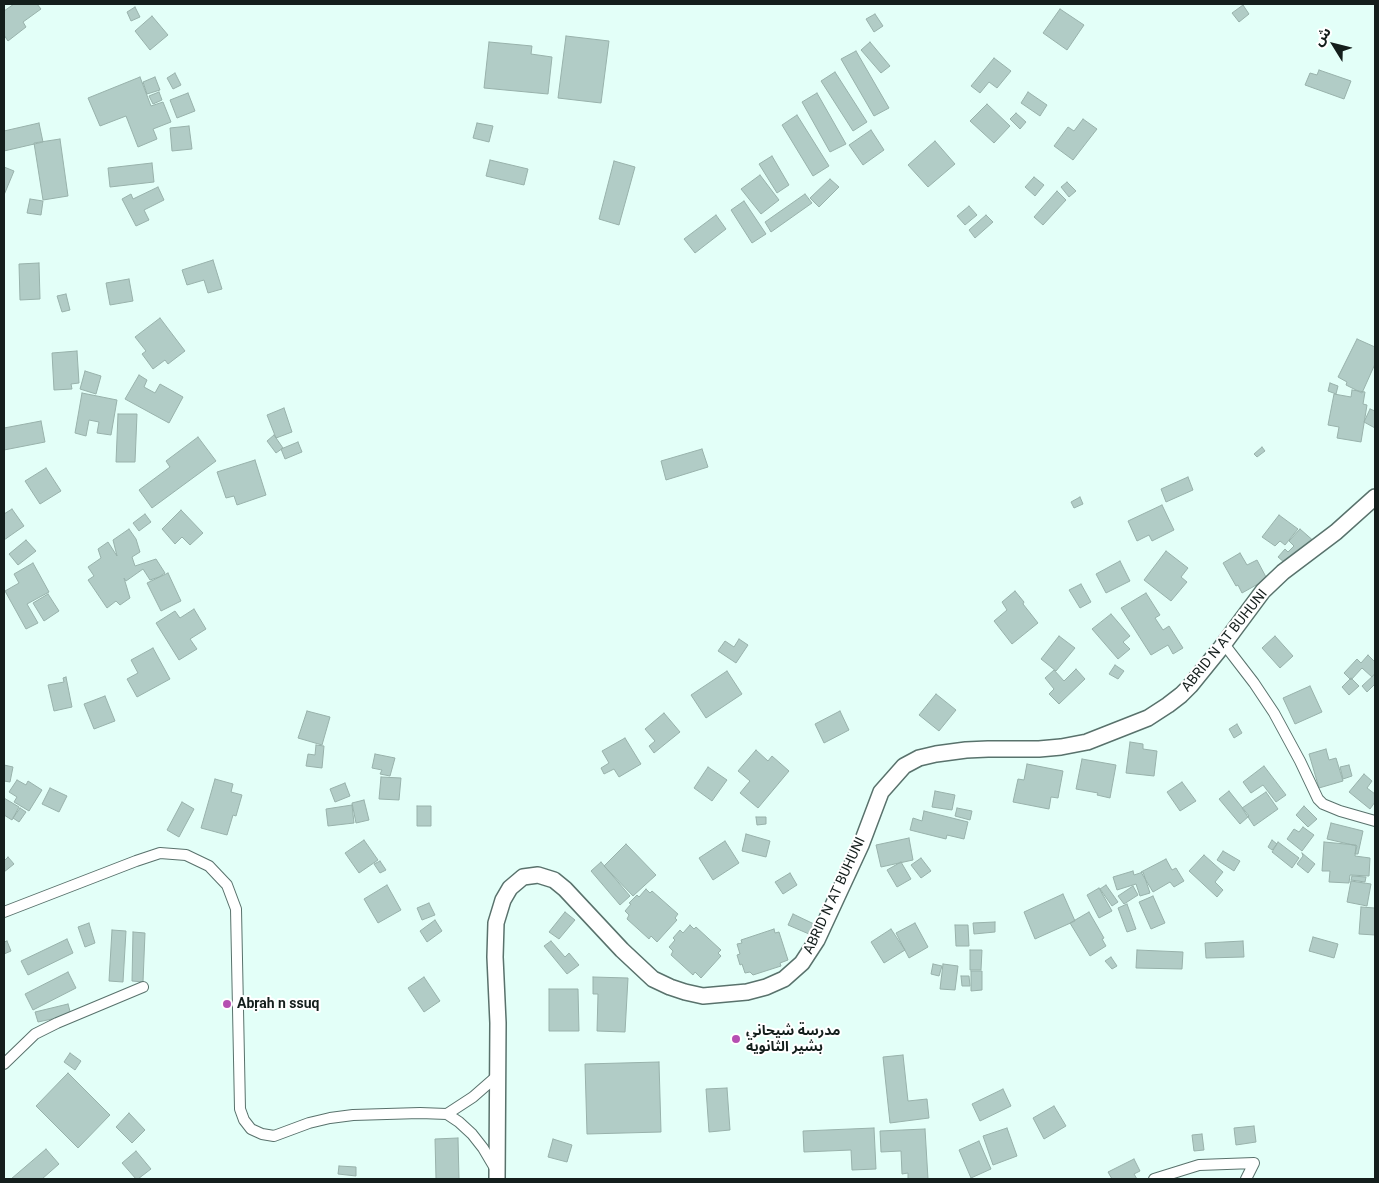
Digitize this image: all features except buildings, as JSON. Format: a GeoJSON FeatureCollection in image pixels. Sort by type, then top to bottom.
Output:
{"type":"FeatureCollection","features":[{"type":"Feature","properties":{"kind":"street","name":"ABRID N AT BUHUNI"},"geometry":{"type":"LineString","coordinates":[[497,1176],[498,1023],[495,957],[496,923],[503,900],[510,888],[523,877],[538,875],[554,880],[565,889],[622,950],[654,979],[670,987],[702,996],[747,992],[766,987],[784,979],[802,963],[817,940],[861,845],[880,792],[904,766],[919,758],[966,750],[1039,750],[1087,742],[1148,718],[1168,705],[1190,686],[1263,591],[1283,572],[1336,532],[1375,497]]}},
{"type":"Feature","properties":{"kind":"street"},"geometry":{"type":"LineString","coordinates":[[1224,644],[1274,713],[1318,799],[1323,804],[1340,811],[1375,821]]}},
{"type":"Feature","properties":{"kind":"street"},"geometry":{"type":"LineString","coordinates":[[4,912],[160,853],[186,855],[209,866],[227,885],[236,909],[240,1109],[244,1120],[251,1129],[262,1134],[274,1136],[309,1123],[353,1115],[420,1112],[447,1114],[459,1122],[478,1141],[493,1163],[497,1176]]}},
{"type":"Feature","properties":{"kind":"street"},"geometry":{"type":"LineString","coordinates":[[4,1064],[35,1034],[143,987]]}},
{"type":"Feature","properties":{"kind":"street"},"geometry":{"type":"LineString","coordinates":[[447,1114],[473,1097],[497,1076]]}},
{"type":"Feature","properties":{"kind":"street"},"geometry":{"type":"LineString","coordinates":[[1154,1179],[1199,1165],[1254,1163],[1246,1179]]}},
{"type":"Feature","properties":{"kind":"place","name":"Abṛah n ssuq"},"geometry":{"type":"Point","coordinates":[227,1004]}},
{"type":"Feature","properties":{"kind":"place","name":"مدرسة شيحاني بشير الثانوية"},"geometry":{"type":"Point","coordinates":[736,1039]}}]}
